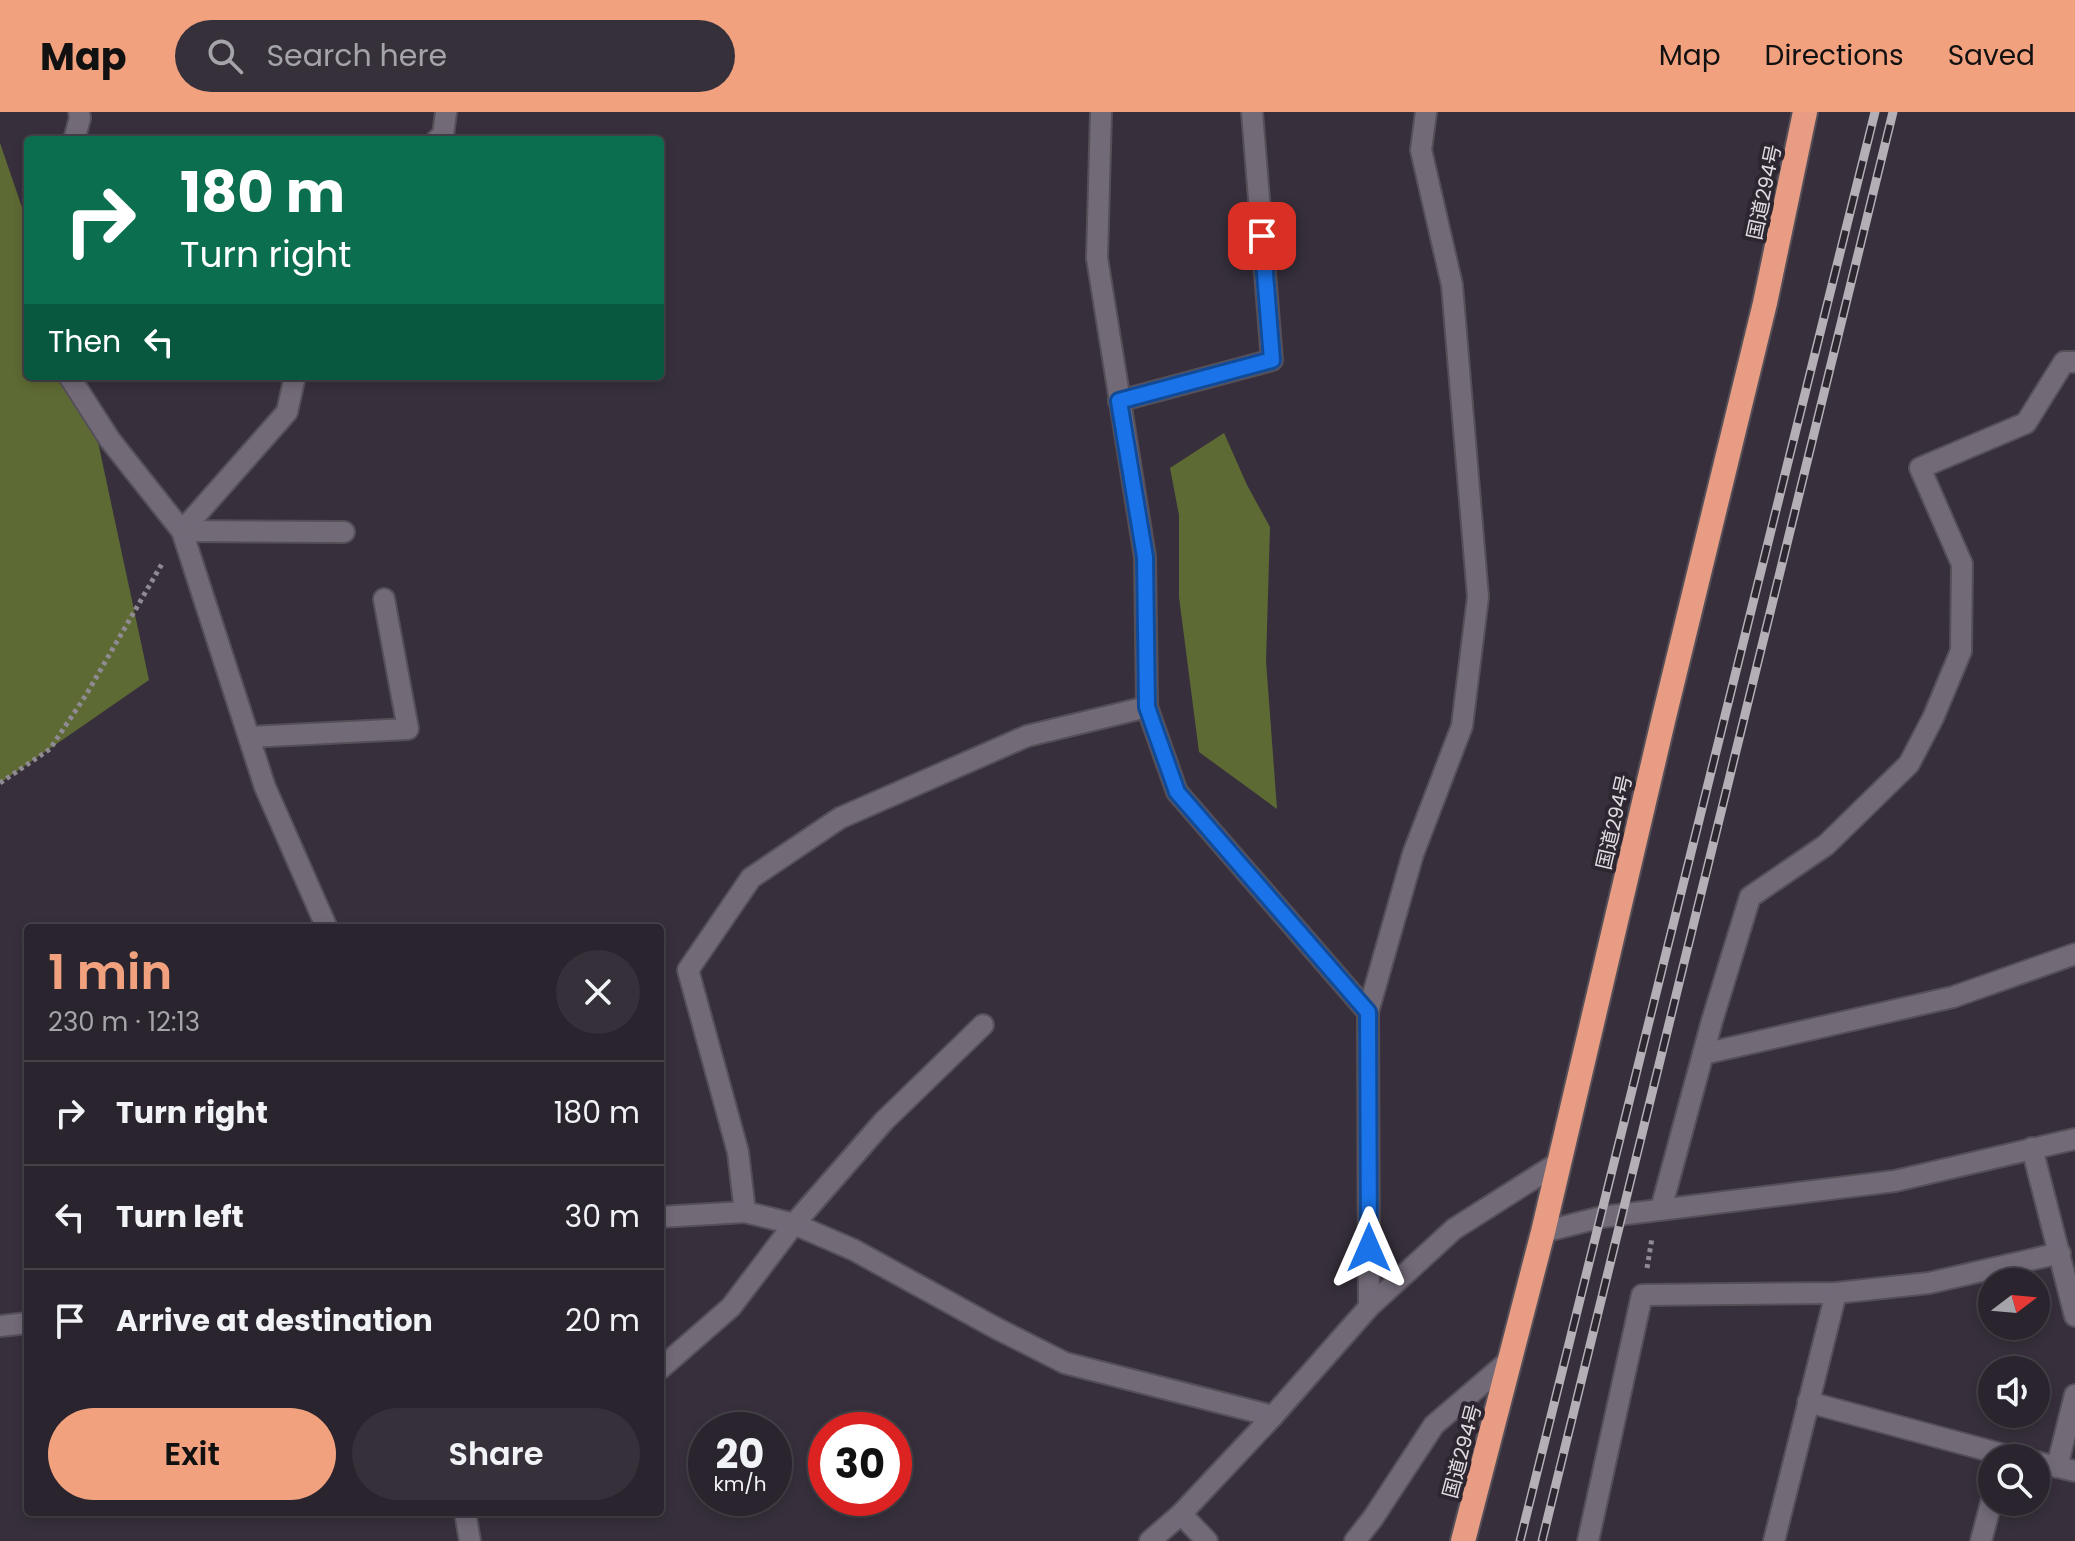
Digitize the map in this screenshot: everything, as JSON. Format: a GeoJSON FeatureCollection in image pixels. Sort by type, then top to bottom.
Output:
{"type":"FeatureCollection","features":[{"type":"Feature","properties":{"kind":"highway","name":"国道294号"},"geometry":{"type":"LineString","coordinates":[[1463,1541],[1543,1232],[1761,319],[1805,112]]}},
{"type":"Feature","properties":{"kind":"street"},"geometry":{"type":"LineString","coordinates":[[75,136],[79,112]]}},
{"type":"Feature","properties":{"kind":"street"},"geometry":{"type":"LineString","coordinates":[[442,136],[446,112]]}},
{"type":"Feature","properties":{"kind":"street"},"geometry":{"type":"LineString","coordinates":[[1101,112],[1097,258],[1145,557],[1147,707],[1177,792],[1368,1012]]}},
{"type":"Feature","properties":{"kind":"street"},"geometry":{"type":"LineString","coordinates":[[1119,401],[1272,360],[1252,112]]}},
{"type":"Feature","properties":{"kind":"street"},"geometry":{"type":"LineString","coordinates":[[1369,1307],[1368,1012],[1413,854],[1462,726],[1478,597],[1452,285],[1421,150],[1426,112]]}},
{"type":"Feature","properties":{"kind":"street"},"geometry":{"type":"LineString","coordinates":[[1659,1209],[1750,897],[1826,845],[1909,764],[1933,718],[1961,651],[1962,564],[1920,468],[2026,423],[2064,362],[2075,362]]}},
{"type":"Feature","properties":{"kind":"street"},"geometry":{"type":"LineString","coordinates":[[72,380],[110,440],[182,531],[265,787],[325,924]]}},
{"type":"Feature","properties":{"kind":"street"},"geometry":{"type":"LineString","coordinates":[[182,531],[287,412],[294,380]]}},
{"type":"Feature","properties":{"kind":"street"},"geometry":{"type":"LineString","coordinates":[[182,531],[344,532]]}},
{"type":"Feature","properties":{"kind":"street"},"geometry":{"type":"LineString","coordinates":[[249,737],[408,729],[384,599]]}},
{"type":"Feature","properties":{"kind":"street"},"geometry":{"type":"LineString","coordinates":[[745,1212],[738,1152],[688,970],[751,878],[840,818],[1013,742],[1147,707]]}},
{"type":"Feature","properties":{"kind":"street"},"geometry":{"type":"LineString","coordinates":[[1703,1054],[1953,997],[2075,954]]}},
{"type":"Feature","properties":{"kind":"street"},"geometry":{"type":"LineString","coordinates":[[664,1366],[731,1307],[794,1224],[884,1121],[983,1025]]}},
{"type":"Feature","properties":{"kind":"street"},"geometry":{"type":"LineString","coordinates":[[1543,1232],[1602,1217],[1895,1181],[2075,1139]]}},
{"type":"Feature","properties":{"kind":"street"},"geometry":{"type":"LineString","coordinates":[[2032,1148],[2075,1316]]}},
{"type":"Feature","properties":{"kind":"street"},"geometry":{"type":"LineString","coordinates":[[1150,1541],[1181,1514],[1273,1416],[1369,1307],[1454,1229],[1558,1163]]}},
{"type":"Feature","properties":{"kind":"street"},"geometry":{"type":"LineString","coordinates":[[664,1217],[745,1212],[794,1224],[854,1250],[1065,1363],[1273,1416]]}},
{"type":"Feature","properties":{"kind":"street"},"geometry":{"type":"LineString","coordinates":[[1588,1541],[1642,1295],[1836,1293],[1929,1283],[2060,1253]]}},
{"type":"Feature","properties":{"kind":"street"},"geometry":{"type":"LineString","coordinates":[[1774,1541],[1836,1293]]}},
{"type":"Feature","properties":{"kind":"street"},"geometry":{"type":"LineString","coordinates":[[0,1326],[24,1323]]}},
{"type":"Feature","properties":{"kind":"street"},"geometry":{"type":"LineString","coordinates":[[1355,1541],[1434,1425],[1512,1358]]}},
{"type":"Feature","properties":{"kind":"street"},"geometry":{"type":"LineString","coordinates":[[2066,1469],[2075,1395]]}},
{"type":"Feature","properties":{"kind":"street"},"geometry":{"type":"LineString","coordinates":[[1808,1402],[1978,1449]]}},
{"type":"Feature","properties":{"kind":"street"},"geometry":{"type":"LineString","coordinates":[[1181,1514],[1207,1541]]}},
{"type":"Feature","properties":{"kind":"street"},"geometry":{"type":"LineString","coordinates":[[466,1516],[470,1541]]}},
{"type":"Feature","properties":{"kind":"street"},"geometry":{"type":"LineString","coordinates":[[1981,1541],[1988,1516]]}},
{"type":"Feature","properties":{"kind":"path"},"geometry":{"type":"LineString","coordinates":[[0,783],[50,749],[86,695],[182,531]]}},
{"type":"Feature","properties":{"kind":"path"},"geometry":{"type":"LineString","coordinates":[[1642,1295],[1659,1209]]}},
{"type":"Feature","properties":{"kind":"green space"},"geometry":{"type":"Polygon","coordinates":[[[0,143],[24,213],[24,380],[79,380],[95,428],[149,680],[0,783],[0,143]]]}},
{"type":"Feature","properties":{"kind":"green space"},"geometry":{"type":"Polygon","coordinates":[[[1224,433],[1270,527],[1266,661],[1277,809],[1199,752],[1179,597],[1179,515],[1170,468],[1224,433]]]}},
{"type":"Feature","properties":{"kind":"railway"},"geometry":{"type":"LineString","coordinates":[[1520,1541],[1875,112]]}},
{"type":"Feature","properties":{"kind":"railway"},"geometry":{"type":"LineString","coordinates":[[1542,1541],[1893,112]]}},
{"type":"Feature","properties":{"kind":"route"},"geometry":{"type":"LineString","coordinates":[[1262,236],[1272,360],[1119,401],[1145,557],[1147,707],[1177,792],[1368,1012],[1369,1248]]}}]}
